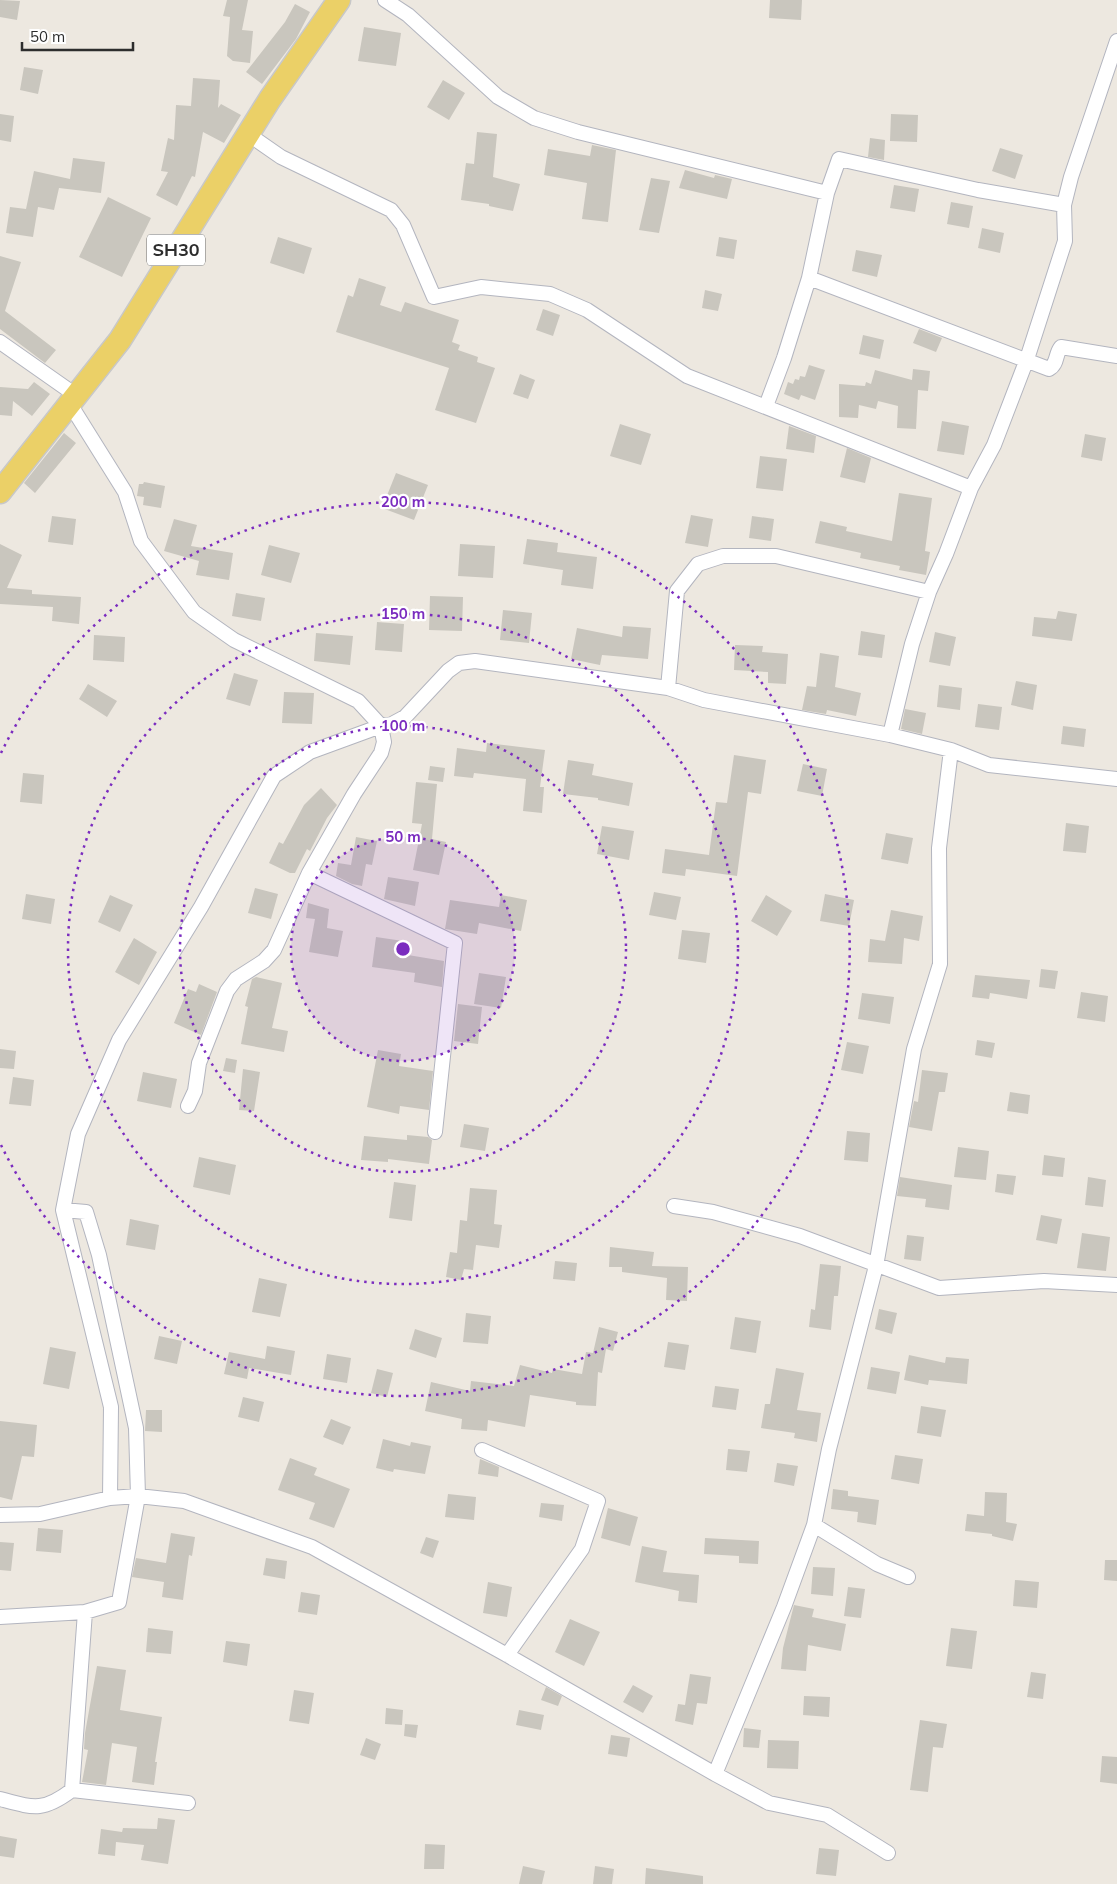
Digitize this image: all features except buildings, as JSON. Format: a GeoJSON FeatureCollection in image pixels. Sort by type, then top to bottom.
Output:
{"type":"FeatureCollection","features":[{"type":"Feature","properties":{"kind":"main road","name":"SH30"},"geometry":{"type":"LineString","coordinates":[[0,492],[120,340],[270,99],[339,0]]}},
{"type":"Feature","properties":{"kind":"street"},"geometry":{"type":"LineString","coordinates":[[385,0],[408,15],[498,97],[534,118],[578,132],[827,193]]}},
{"type":"Feature","properties":{"kind":"street"},"geometry":{"type":"LineString","coordinates":[[890,735],[912,644],[929,592],[946,554],[971,488],[994,445],[1027,359],[1065,241],[1064,205],[1071,178],[1117,41]]}},
{"type":"Feature","properties":{"kind":"street"},"geometry":{"type":"LineString","coordinates":[[248,134],[281,157],[391,210],[403,225],[434,297],[481,286],[550,294],[587,310],[687,376],[971,488]]}},
{"type":"Feature","properties":{"kind":"street"},"geometry":{"type":"LineString","coordinates":[[766,406],[784,358],[809,278],[827,193],[839,159],[978,190],[1064,205]]}},
{"type":"Feature","properties":{"kind":"street"},"geometry":{"type":"LineString","coordinates":[[809,278],[1027,359],[1049,369],[1056,362],[1057,351],[1065,346],[1117,356]]}},
{"type":"Feature","properties":{"kind":"street"},"geometry":{"type":"LineString","coordinates":[[0,342],[74,400],[125,492],[142,541],[194,612],[234,640],[358,701],[380,726],[384,742],[381,753],[354,794],[309,873],[274,950],[264,961],[236,979],[227,991],[199,1063],[195,1092],[188,1106]]}},
{"type":"Feature","properties":{"kind":"street"},"geometry":{"type":"LineString","coordinates":[[668,688],[677,591],[698,564],[723,556],[776,556],[929,592]]}},
{"type":"Feature","properties":{"kind":"street"},"geometry":{"type":"LineString","coordinates":[[110,1498],[111,1407],[63,1210],[78,1134],[120,1040],[201,907],[274,776],[310,752],[380,726],[392,724],[404,717],[448,671],[459,663],[475,661],[668,688],[704,700],[890,735],[951,750],[989,765],[1117,779]]}},
{"type":"Feature","properties":{"kind":"street"},"geometry":{"type":"LineString","coordinates":[[715,1774],[784,1607],[814,1525],[829,1448],[876,1266],[914,1049],[940,964],[939,848],[951,750]]}},
{"type":"Feature","properties":{"kind":"street"},"geometry":{"type":"LineString","coordinates":[[309,873],[455,943],[435,1132]]}},
{"type":"Feature","properties":{"kind":"street"},"geometry":{"type":"LineString","coordinates":[[674,1206],[713,1212],[800,1236],[939,1288],[1044,1281],[1117,1284]]}},
{"type":"Feature","properties":{"kind":"street"},"geometry":{"type":"LineString","coordinates":[[0,1617],[85,1612],[119,1602],[138,1496],[136,1428],[99,1255],[86,1212],[63,1210]]}},
{"type":"Feature","properties":{"kind":"street"},"geometry":{"type":"LineString","coordinates":[[482,1450],[598,1501],[582,1548],[507,1655]]}},
{"type":"Feature","properties":{"kind":"street"},"geometry":{"type":"LineString","coordinates":[[0,1514],[40,1514],[110,1498],[138,1496],[184,1501],[312,1547],[769,1803],[827,1815],[888,1853]]}},
{"type":"Feature","properties":{"kind":"street"},"geometry":{"type":"LineString","coordinates":[[814,1525],[877,1564],[908,1577]]}},
{"type":"Feature","properties":{"kind":"street"},"geometry":{"type":"LineString","coordinates":[[72,1790],[85,1612]]}},
{"type":"Feature","properties":{"kind":"street"},"geometry":{"type":"LineString","coordinates":[[0,1799],[32,1807],[53,1804],[72,1790],[188,1803]]}}]}
